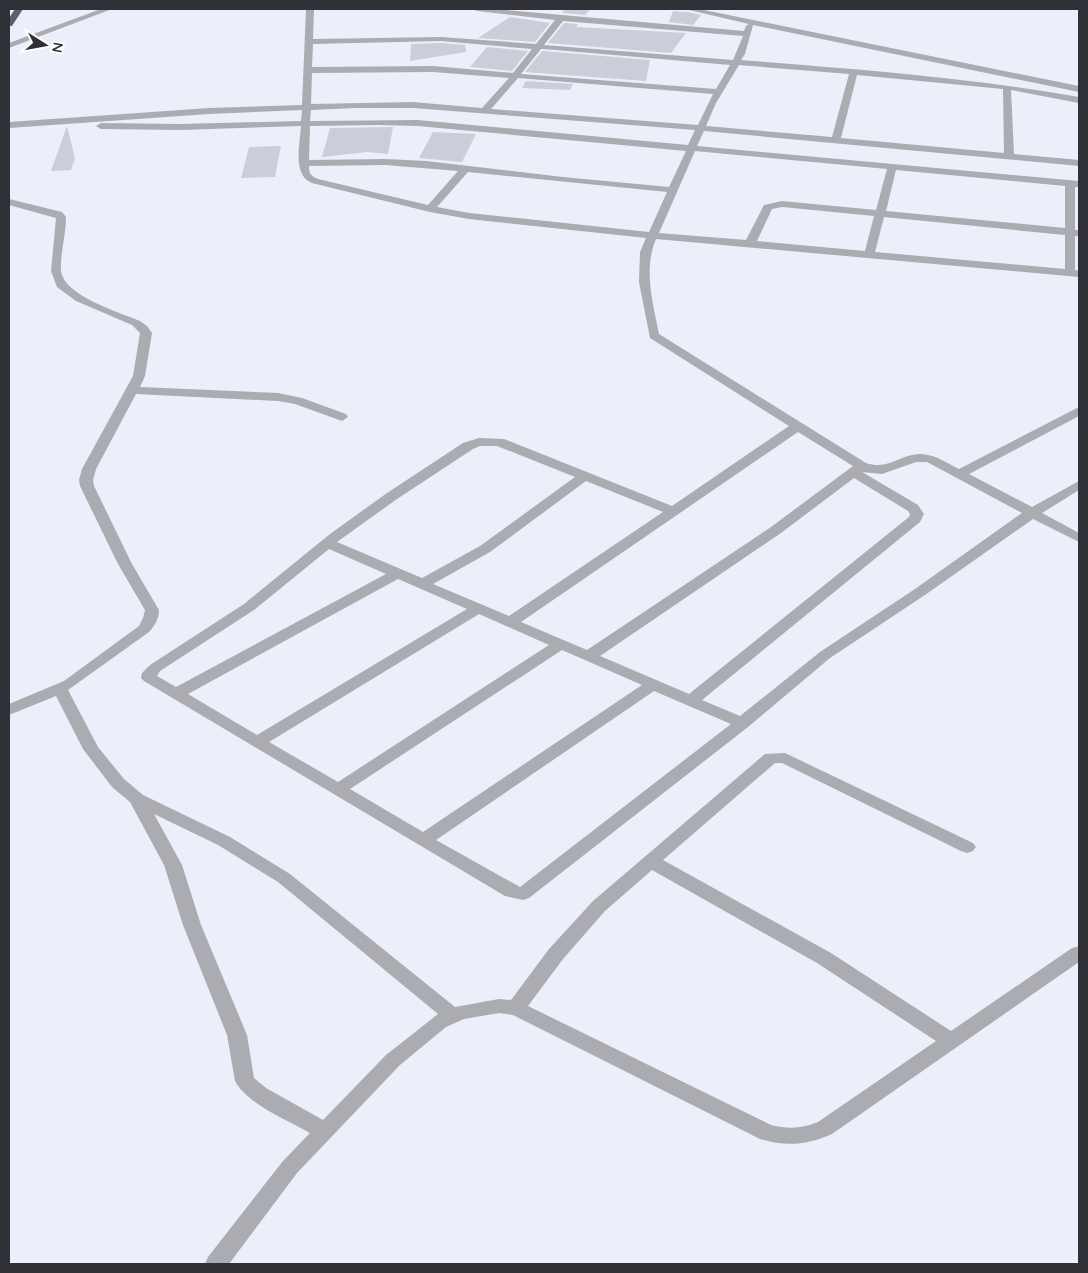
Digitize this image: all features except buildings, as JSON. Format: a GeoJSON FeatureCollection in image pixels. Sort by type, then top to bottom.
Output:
{"type":"FeatureCollection","features":[{"type":"Feature","properties":{"kind":"highway"},"geometry":{"type":"LineString","coordinates":[[9,24],[19,9]]}},
{"type":"Feature","properties":{"kind":"street"},"geometry":{"type":"LineString","coordinates":[[9,40],[94,9]]}},
{"type":"Feature","properties":{"kind":"street"},"geometry":{"type":"LineString","coordinates":[[9,46],[108,9]]}},
{"type":"Feature","properties":{"kind":"street"},"geometry":{"type":"LineString","coordinates":[[49,123],[154,128],[306,124],[418,123],[1074,184],[1074,274],[469,216],[430,209],[315,181],[305,175],[306,124],[306,107],[310,9]]}},
{"type":"Feature","properties":{"kind":"street"},"geometry":{"type":"LineString","coordinates":[[477,9],[561,18],[748,30],[736,62],[700,128],[645,252],[643,261],[644,282],[654,336],[798,426],[913,508],[917,514],[915,519],[691,701]]}},
{"type":"Feature","properties":{"kind":"street"},"geometry":{"type":"LineString","coordinates":[[689,9],[1079,89]]}},
{"type":"Feature","properties":{"kind":"street"},"geometry":{"type":"LineString","coordinates":[[485,110],[516,76],[561,18]]}},
{"type":"Feature","properties":{"kind":"street"},"geometry":{"type":"LineString","coordinates":[[309,42],[419,39],[539,46],[854,71],[1007,86],[1079,100]]}},
{"type":"Feature","properties":{"kind":"street"},"geometry":{"type":"LineString","coordinates":[[308,70],[420,68],[718,92]]}},
{"type":"Feature","properties":{"kind":"street"},"geometry":{"type":"LineString","coordinates":[[836,140],[854,71]]}},
{"type":"Feature","properties":{"kind":"street"},"geometry":{"type":"LineString","coordinates":[[1007,86],[1009,156]]}},
{"type":"Feature","properties":{"kind":"street"},"geometry":{"type":"LineString","coordinates":[[9,125],[158,114],[382,105],[485,110],[1079,163]]}},
{"type":"Feature","properties":{"kind":"street"},"geometry":{"type":"LineString","coordinates":[[305,163],[404,162],[672,190]]}},
{"type":"Feature","properties":{"kind":"street"},"geometry":{"type":"LineString","coordinates":[[869,255],[892,167]]}},
{"type":"Feature","properties":{"kind":"street"},"geometry":{"type":"LineString","coordinates":[[430,209],[465,169]]}},
{"type":"Feature","properties":{"kind":"street"},"geometry":{"type":"LineString","coordinates":[[9,202],[54,212],[61,217],[56,270],[57,277],[66,290],[78,298],[143,328],[146,333],[138,376],[89,469],[86,480],[87,486],[124,564],[152,610],[150,623],[144,629],[78,679],[60,689],[9,710]]}},
{"type":"Feature","properties":{"kind":"street"},"geometry":{"type":"LineString","coordinates":[[750,244],[768,207],[787,204],[1074,232]]}},
{"type":"Feature","properties":{"kind":"street"},"geometry":{"type":"LineString","coordinates":[[132,390],[278,397],[298,400],[342,417]]}},
{"type":"Feature","properties":{"kind":"street"},"geometry":{"type":"LineString","coordinates":[[959,474],[1079,411]]}},
{"type":"Feature","properties":{"kind":"street"},"geometry":{"type":"LineString","coordinates":[[511,622],[798,426]]}},
{"type":"Feature","properties":{"kind":"street"},"geometry":{"type":"LineString","coordinates":[[674,511],[499,442],[479,442],[468,446],[392,496],[328,543],[250,607],[152,671],[149,675],[151,680],[511,892],[523,894],[742,723],[825,654],[920,592],[1032,513],[1079,485]]}},
{"type":"Feature","properties":{"kind":"street"},"geometry":{"type":"LineString","coordinates":[[589,656],[737,557],[857,469],[886,470],[921,457],[930,458],[1079,538]]}},
{"type":"Feature","properties":{"kind":"street"},"geometry":{"type":"LineString","coordinates":[[422,584],[485,549],[585,476]]}},
{"type":"Feature","properties":{"kind":"street"},"geometry":{"type":"LineString","coordinates":[[328,543],[742,723]]}},
{"type":"Feature","properties":{"kind":"street"},"geometry":{"type":"LineString","coordinates":[[176,694],[398,573]]}},
{"type":"Feature","properties":{"kind":"street"},"geometry":{"type":"LineString","coordinates":[[257,742],[479,608]]}},
{"type":"Feature","properties":{"kind":"street"},"geometry":{"type":"LineString","coordinates":[[339,789],[561,644]]}},
{"type":"Feature","properties":{"kind":"street"},"geometry":{"type":"LineString","coordinates":[[423,840],[654,684]]}},
{"type":"Feature","properties":{"kind":"street"},"geometry":{"type":"LineString","coordinates":[[60,689],[91,749],[102,765],[118,783],[137,799],[224,841],[284,878],[453,1016]]}},
{"type":"Feature","properties":{"kind":"street"},"geometry":{"type":"LineString","coordinates":[[516,1008],[576,929],[599,906],[766,760],[778,757],[791,762],[968,847]]}},
{"type":"Feature","properties":{"kind":"street"},"geometry":{"type":"LineString","coordinates":[[137,799],[173,865],[192,925],[237,1035],[245,1081],[259,1094],[325,1130]]}},
{"type":"Feature","properties":{"kind":"street"},"geometry":{"type":"LineString","coordinates":[[650,861],[824,958],[952,1042]]}},
{"type":"Feature","properties":{"kind":"street"},"geometry":{"type":"LineString","coordinates":[[216,1264],[290,1168],[393,1060],[440,1022],[461,1012],[499,1006],[516,1008],[767,1133],[799,1138],[825,1128],[1079,953]]}}]}
